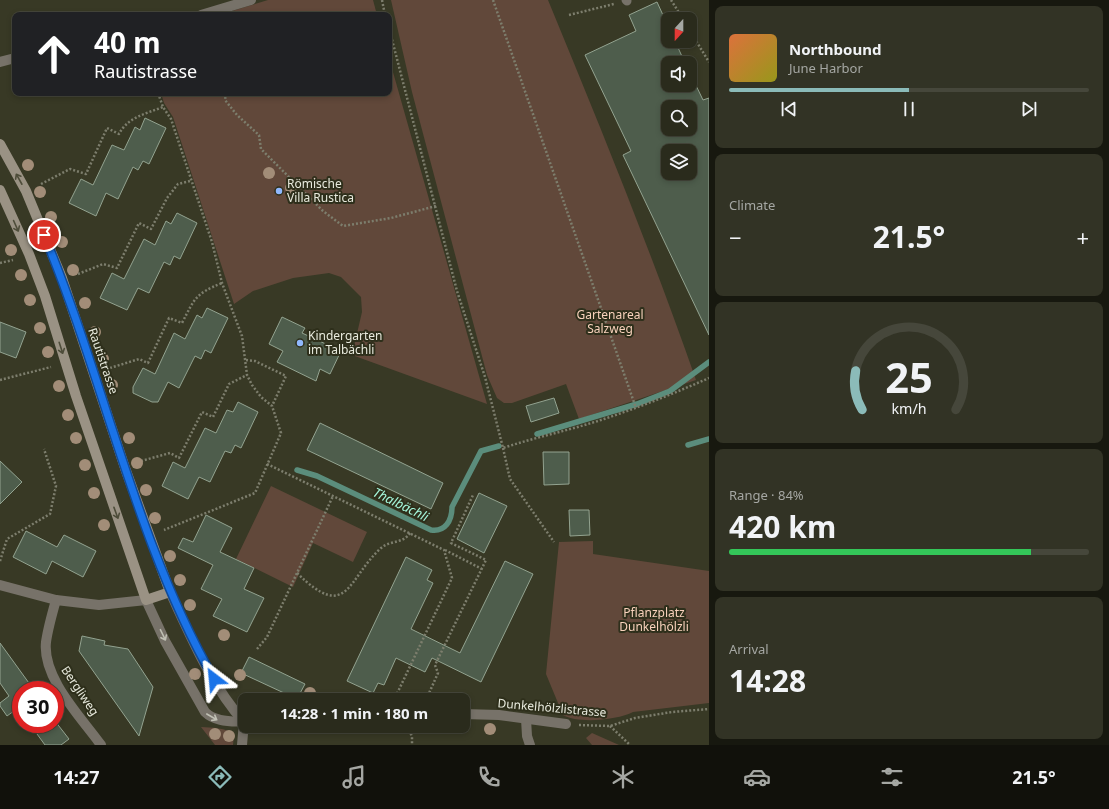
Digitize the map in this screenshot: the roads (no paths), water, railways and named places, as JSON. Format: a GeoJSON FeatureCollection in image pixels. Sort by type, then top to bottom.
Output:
{"type":"FeatureCollection","features":[{"type":"Feature","properties":{"kind":"street"},"geometry":{"type":"LineString","coordinates":[[211,12],[251,0]]}},
{"type":"Feature","properties":{"kind":"street"},"geometry":{"type":"LineString","coordinates":[[0,62],[12,59]]}},
{"type":"Feature","properties":{"kind":"street","name":"Rautistrasse"},"geometry":{"type":"LineString","coordinates":[[0,144],[26,191],[62,278],[125,468],[170,592]]}},
{"type":"Feature","properties":{"kind":"street"},"geometry":{"type":"LineString","coordinates":[[0,190],[29,254],[45,296],[79,403],[146,600],[169,647],[205,712],[209,716],[218,720],[238,721]]}},
{"type":"Feature","properties":{"kind":"street"},"geometry":{"type":"LineString","coordinates":[[0,585],[56,600],[99,605],[146,600],[170,592],[207,667],[228,705],[238,715]]}},
{"type":"Feature","properties":{"kind":"street","name":"Bergliweg"},"geometry":{"type":"LineString","coordinates":[[56,600],[46,643],[48,665],[55,681],[101,745]]}},
{"type":"Feature","properties":{"kind":"street","name":"Dunkelhölzlistrasse"},"geometry":{"type":"LineString","coordinates":[[470,715],[566,724]]}},
{"type":"Feature","properties":{"kind":"street"},"geometry":{"type":"LineString","coordinates":[[526,719],[527,736],[530,745]]}},
{"type":"Feature","properties":{"kind":"street"},"geometry":{"type":"LineString","coordinates":[[242,745],[244,733]]}},
{"type":"Feature","properties":{"kind":"waterway","name":"Thalbächli"},"geometry":{"type":"LineString","coordinates":[[537,434],[637,404],[670,391],[709,362]]}},
{"type":"Feature","properties":{"kind":"waterway","name":"Thalbächli"},"geometry":{"type":"LineString","coordinates":[[688,445],[709,439]]}},
{"type":"Feature","properties":{"kind":"waterway","name":"Thalbächli"},"geometry":{"type":"LineString","coordinates":[[297,470],[317,476],[431,530],[436,530],[444,527],[449,521],[452,507],[481,451],[499,446]]}},
{"type":"Feature","properties":{"kind":"place","name":"Römische Villa Rustica"},"geometry":{"type":"Point","coordinates":[279,191]}},
{"type":"Feature","properties":{"kind":"place","name":"Kindergarten im Talbächli"},"geometry":{"type":"Point","coordinates":[300,343]}},
{"type":"Feature","properties":{"kind":"park label","name":"Gartenareal Salzweg"},"geometry":{"type":"Point","coordinates":[610,322]}},
{"type":"Feature","properties":{"kind":"park label","name":"Pflanzplatz Dunkelhölzli"},"geometry":{"type":"Point","coordinates":[654,620]}}]}
